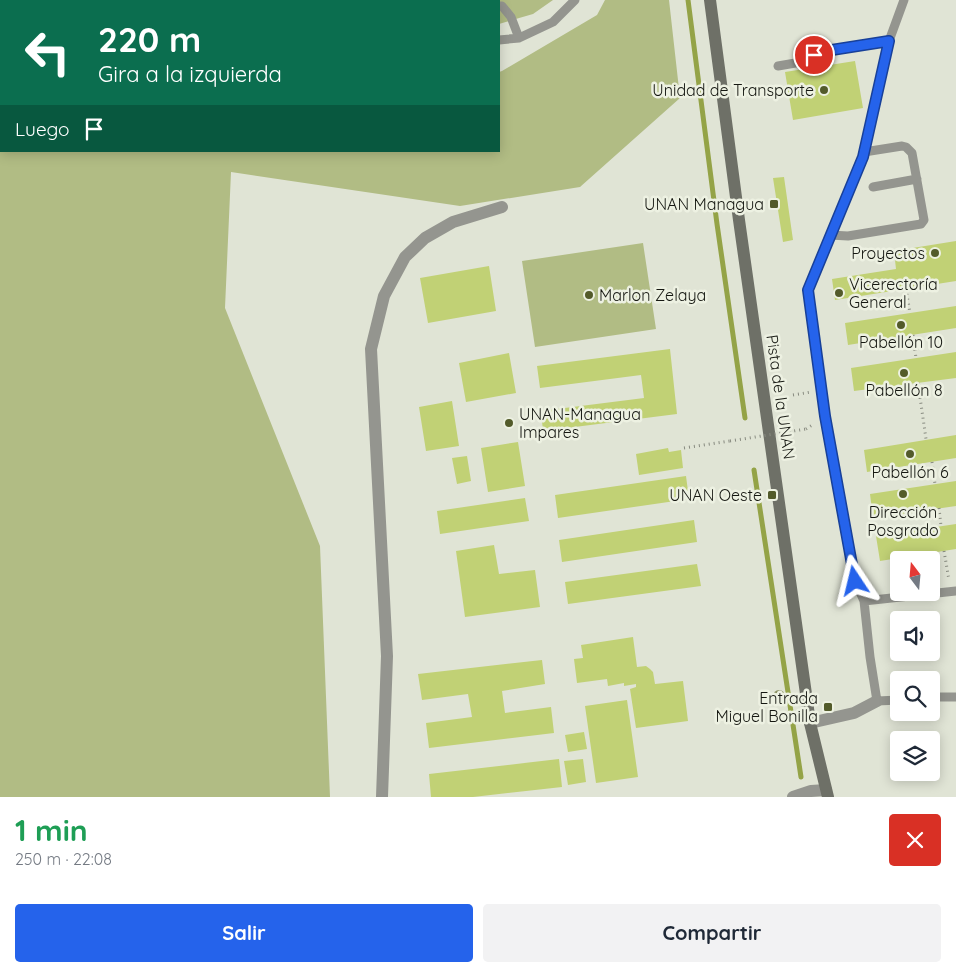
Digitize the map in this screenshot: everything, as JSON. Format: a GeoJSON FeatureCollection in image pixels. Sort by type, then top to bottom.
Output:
{"type":"FeatureCollection","features":[{"type":"Feature","properties":{"kind":"main road","name":"Pista de la UNAN"},"geometry":{"type":"LineString","coordinates":[[710,0],[810,723],[827,793]]}},
{"type":"Feature","properties":{"kind":"street"},"geometry":{"type":"LineString","coordinates":[[382,797],[388,656],[372,349],[384,296],[405,258],[425,238],[453,222],[502,207]]}},
{"type":"Feature","properties":{"kind":"street"},"geometry":{"type":"LineString","coordinates":[[810,723],[854,713],[877,701]]}},
{"type":"Feature","properties":{"kind":"street"},"geometry":{"type":"LineString","coordinates":[[793,797],[811,791],[827,793]]}},
{"type":"Feature","properties":{"kind":"lane"},"geometry":{"type":"LineString","coordinates":[[500,40],[519,38],[553,22],[575,0]]}},
{"type":"Feature","properties":{"kind":"lane"},"geometry":{"type":"LineString","coordinates":[[890,700],[877,701],[864,601],[855,581],[825,416],[808,290],[864,152],[889,41],[904,0]]}},
{"type":"Feature","properties":{"kind":"lane"},"geometry":{"type":"LineString","coordinates":[[500,6],[511,17],[519,38]]}},
{"type":"Feature","properties":{"kind":"lane"},"geometry":{"type":"LineString","coordinates":[[778,66],[807,61],[819,52],[889,41]]}},
{"type":"Feature","properties":{"kind":"lane"},"geometry":{"type":"LineString","coordinates":[[830,235],[848,236],[921,224],[924,220],[912,153],[902,146],[864,152]]}},
{"type":"Feature","properties":{"kind":"lane"},"geometry":{"type":"LineString","coordinates":[[873,187],[917,179]]}},
{"type":"Feature","properties":{"kind":"lane"},"geometry":{"type":"LineString","coordinates":[[864,601],[953,591]]}},
{"type":"Feature","properties":{"kind":"lane"},"geometry":{"type":"LineString","coordinates":[[940,697],[956,697]]}},
{"type":"Feature","properties":{"kind":"path"},"geometry":{"type":"LineString","coordinates":[[906,289],[910,313]]}},
{"type":"Feature","properties":{"kind":"path"},"geometry":{"type":"LineString","coordinates":[[913,335],[916,358]]}},
{"type":"Feature","properties":{"kind":"path"},"geometry":{"type":"LineString","coordinates":[[918,383],[926,439]]}},
{"type":"Feature","properties":{"kind":"path"},"geometry":{"type":"LineString","coordinates":[[684,448],[806,429]]}},
{"type":"Feature","properties":{"kind":"path"},"geometry":{"type":"LineString","coordinates":[[932,462],[935,484]]}},
{"type":"Feature","properties":{"kind":"path"},"geometry":{"type":"LineString","coordinates":[[938,508],[941,526]]}},
{"type":"Feature","properties":{"kind":"path"},"geometry":{"type":"LineString","coordinates":[[944,551],[953,591]]}},
{"type":"Feature","properties":{"kind":"green space"},"geometry":{"type":"Polygon","coordinates":[[[500,0],[553,0],[533,14],[500,24],[500,0]]]}},
{"type":"Feature","properties":{"kind":"green space"},"geometry":{"type":"Polygon","coordinates":[[[605,0],[669,0],[680,98],[580,187],[460,206],[231,172],[225,308],[320,546],[330,797],[0,797],[0,152],[500,152],[500,72],[597,15],[605,0]]]}},
{"type":"Feature","properties":{"kind":"green space","name":"Marlon Zelaya"},"geometry":{"type":"Polygon","coordinates":[[[643,243],[656,329],[535,347],[522,261],[643,243]]]}},
{"type":"Feature","properties":{"kind":"building","name":"Unidad de Transporte"},"geometry":{"type":"Polygon","coordinates":[[[855,61],[863,108],[793,120],[785,72],[855,61]]]}},
{"type":"Feature","properties":{"kind":"building"},"geometry":{"type":"Polygon","coordinates":[[[784,177],[793,240],[783,242],[773,178],[784,177]]]}},
{"type":"Feature","properties":{"kind":"building"},"geometry":{"type":"Polygon","coordinates":[[[956,241],[956,281],[835,300],[832,279],[896,269],[894,251],[956,241]]]}},
{"type":"Feature","properties":{"kind":"building"},"geometry":{"type":"Polygon","coordinates":[[[489,266],[496,311],[428,323],[420,278],[489,266]]]}},
{"type":"Feature","properties":{"kind":"building","name":"Pabellón 10"},"geometry":{"type":"Polygon","coordinates":[[[956,306],[956,328],[848,345],[845,323],[956,306]]]}},
{"type":"Feature","properties":{"kind":"building"},"geometry":{"type":"Polygon","coordinates":[[[670,349],[677,414],[543,431],[541,411],[644,398],[641,375],[540,388],[537,366],[670,349]]]}},
{"type":"Feature","properties":{"kind":"building","name":"Pabellón 8"},"geometry":{"type":"Polygon","coordinates":[[[956,352],[956,378],[854,391],[851,368],[956,352]]]}},
{"type":"Feature","properties":{"kind":"building"},"geometry":{"type":"Polygon","coordinates":[[[509,353],[516,393],[466,402],[459,363],[509,353]]]}},
{"type":"Feature","properties":{"kind":"building"},"geometry":{"type":"Polygon","coordinates":[[[452,401],[459,446],[426,451],[419,407],[452,401]]]}},
{"type":"Feature","properties":{"kind":"building","name":"Pabellón 6"},"geometry":{"type":"Polygon","coordinates":[[[956,435],[956,458],[867,472],[864,450],[956,435]]]}},
{"type":"Feature","properties":{"kind":"building"},"geometry":{"type":"Polygon","coordinates":[[[518,442],[525,486],[488,492],[481,448],[518,442]]]}},
{"type":"Feature","properties":{"kind":"building"},"geometry":{"type":"Polygon","coordinates":[[[668,448],[669,452],[681,450],[683,468],[639,475],[636,454],[668,448]]]}},
{"type":"Feature","properties":{"kind":"building"},"geometry":{"type":"Polygon","coordinates":[[[467,456],[471,481],[457,484],[452,458],[467,456]]]}},
{"type":"Feature","properties":{"kind":"building"},"geometry":{"type":"Polygon","coordinates":[[[686,476],[689,499],[558,518],[555,495],[686,476]]]}},
{"type":"Feature","properties":{"kind":"building"},"geometry":{"type":"Polygon","coordinates":[[[956,481],[956,506],[873,518],[870,494],[956,481]]]}},
{"type":"Feature","properties":{"kind":"building"},"geometry":{"type":"Polygon","coordinates":[[[525,498],[529,521],[440,534],[437,511],[525,498]]]}},
{"type":"Feature","properties":{"kind":"building"},"geometry":{"type":"Polygon","coordinates":[[[694,520],[697,542],[562,562],[559,540],[694,520]]]}},
{"type":"Feature","properties":{"kind":"building"},"geometry":{"type":"Polygon","coordinates":[[[956,524],[956,549],[940,552],[890,551],[890,559],[880,561],[876,536],[956,524]]]}},
{"type":"Feature","properties":{"kind":"building"},"geometry":{"type":"Polygon","coordinates":[[[494,545],[499,574],[535,570],[540,607],[465,617],[456,551],[494,545]]]}},
{"type":"Feature","properties":{"kind":"building"},"geometry":{"type":"Polygon","coordinates":[[[697,564],[701,586],[568,604],[565,582],[697,564]]]}},
{"type":"Feature","properties":{"kind":"building"},"geometry":{"type":"Polygon","coordinates":[[[633,637],[637,667],[646,666],[650,669],[653,672],[655,684],[683,681],[688,721],[636,728],[630,689],[636,687],[636,684],[624,686],[624,683],[608,686],[607,679],[577,683],[574,659],[583,658],[581,645],[633,637]]]}},
{"type":"Feature","properties":{"kind":"building"},"geometry":{"type":"Polygon","coordinates":[[[542,660],[545,684],[502,691],[505,713],[551,707],[554,733],[429,748],[426,723],[472,717],[468,694],[422,700],[418,674],[542,660]]]}},
{"type":"Feature","properties":{"kind":"building"},"geometry":{"type":"Polygon","coordinates":[[[627,700],[638,777],[596,783],[585,706],[627,700]]]}},
{"type":"Feature","properties":{"kind":"building"},"geometry":{"type":"Polygon","coordinates":[[[584,732],[587,749],[568,752],[565,735],[584,732]]]}},
{"type":"Feature","properties":{"kind":"building"},"geometry":{"type":"Polygon","coordinates":[[[559,759],[562,787],[473,797],[431,797],[429,774],[559,759]]]}},
{"type":"Feature","properties":{"kind":"building"},"geometry":{"type":"Polygon","coordinates":[[[583,759],[586,782],[568,785],[564,761],[583,759]]]}},
{"type":"Feature","properties":{"kind":"waterway"},"geometry":{"type":"LineString","coordinates":[[688,0],[717,224],[745,418]]}},
{"type":"Feature","properties":{"kind":"waterway"},"geometry":{"type":"LineString","coordinates":[[754,470],[801,777]]}},
{"type":"Feature","properties":{"kind":"place","name":"Unidad de Transporte"},"geometry":{"type":"Point","coordinates":[824,90]}},
{"type":"Feature","properties":{"kind":"place","name":"UNAN Managua"},"geometry":{"type":"Point","coordinates":[774,204]}},
{"type":"Feature","properties":{"kind":"place","name":"Proyectos"},"geometry":{"type":"Point","coordinates":[935,253]}},
{"type":"Feature","properties":{"kind":"place","name":"Vicerectoría General"},"geometry":{"type":"Point","coordinates":[839,293]}},
{"type":"Feature","properties":{"kind":"place","name":"Marlon Zelaya"},"geometry":{"type":"Point","coordinates":[589,295]}},
{"type":"Feature","properties":{"kind":"place","name":"Pabellón 10"},"geometry":{"type":"Point","coordinates":[901,325]}},
{"type":"Feature","properties":{"kind":"place","name":"Pabellón 8"},"geometry":{"type":"Point","coordinates":[904,373]}},
{"type":"Feature","properties":{"kind":"place","name":"UNAN-Managua Impares"},"geometry":{"type":"Point","coordinates":[509,423]}},
{"type":"Feature","properties":{"kind":"place","name":"Pabellón 6"},"geometry":{"type":"Point","coordinates":[910,454]}},
{"type":"Feature","properties":{"kind":"place","name":"Dirección Posgrado"},"geometry":{"type":"Point","coordinates":[903,494]}},
{"type":"Feature","properties":{"kind":"place","name":"UNAN Oeste"},"geometry":{"type":"Point","coordinates":[772,495]}},
{"type":"Feature","properties":{"kind":"place","name":"Entrada Miguel Bonilla"},"geometry":{"type":"Point","coordinates":[828,707]}},
{"type":"Feature","properties":{"kind":"route"},"geometry":{"type":"LineString","coordinates":[[814,55],[819,52],[889,41],[863,157],[808,290],[825,416],[855,581]]}}]}
